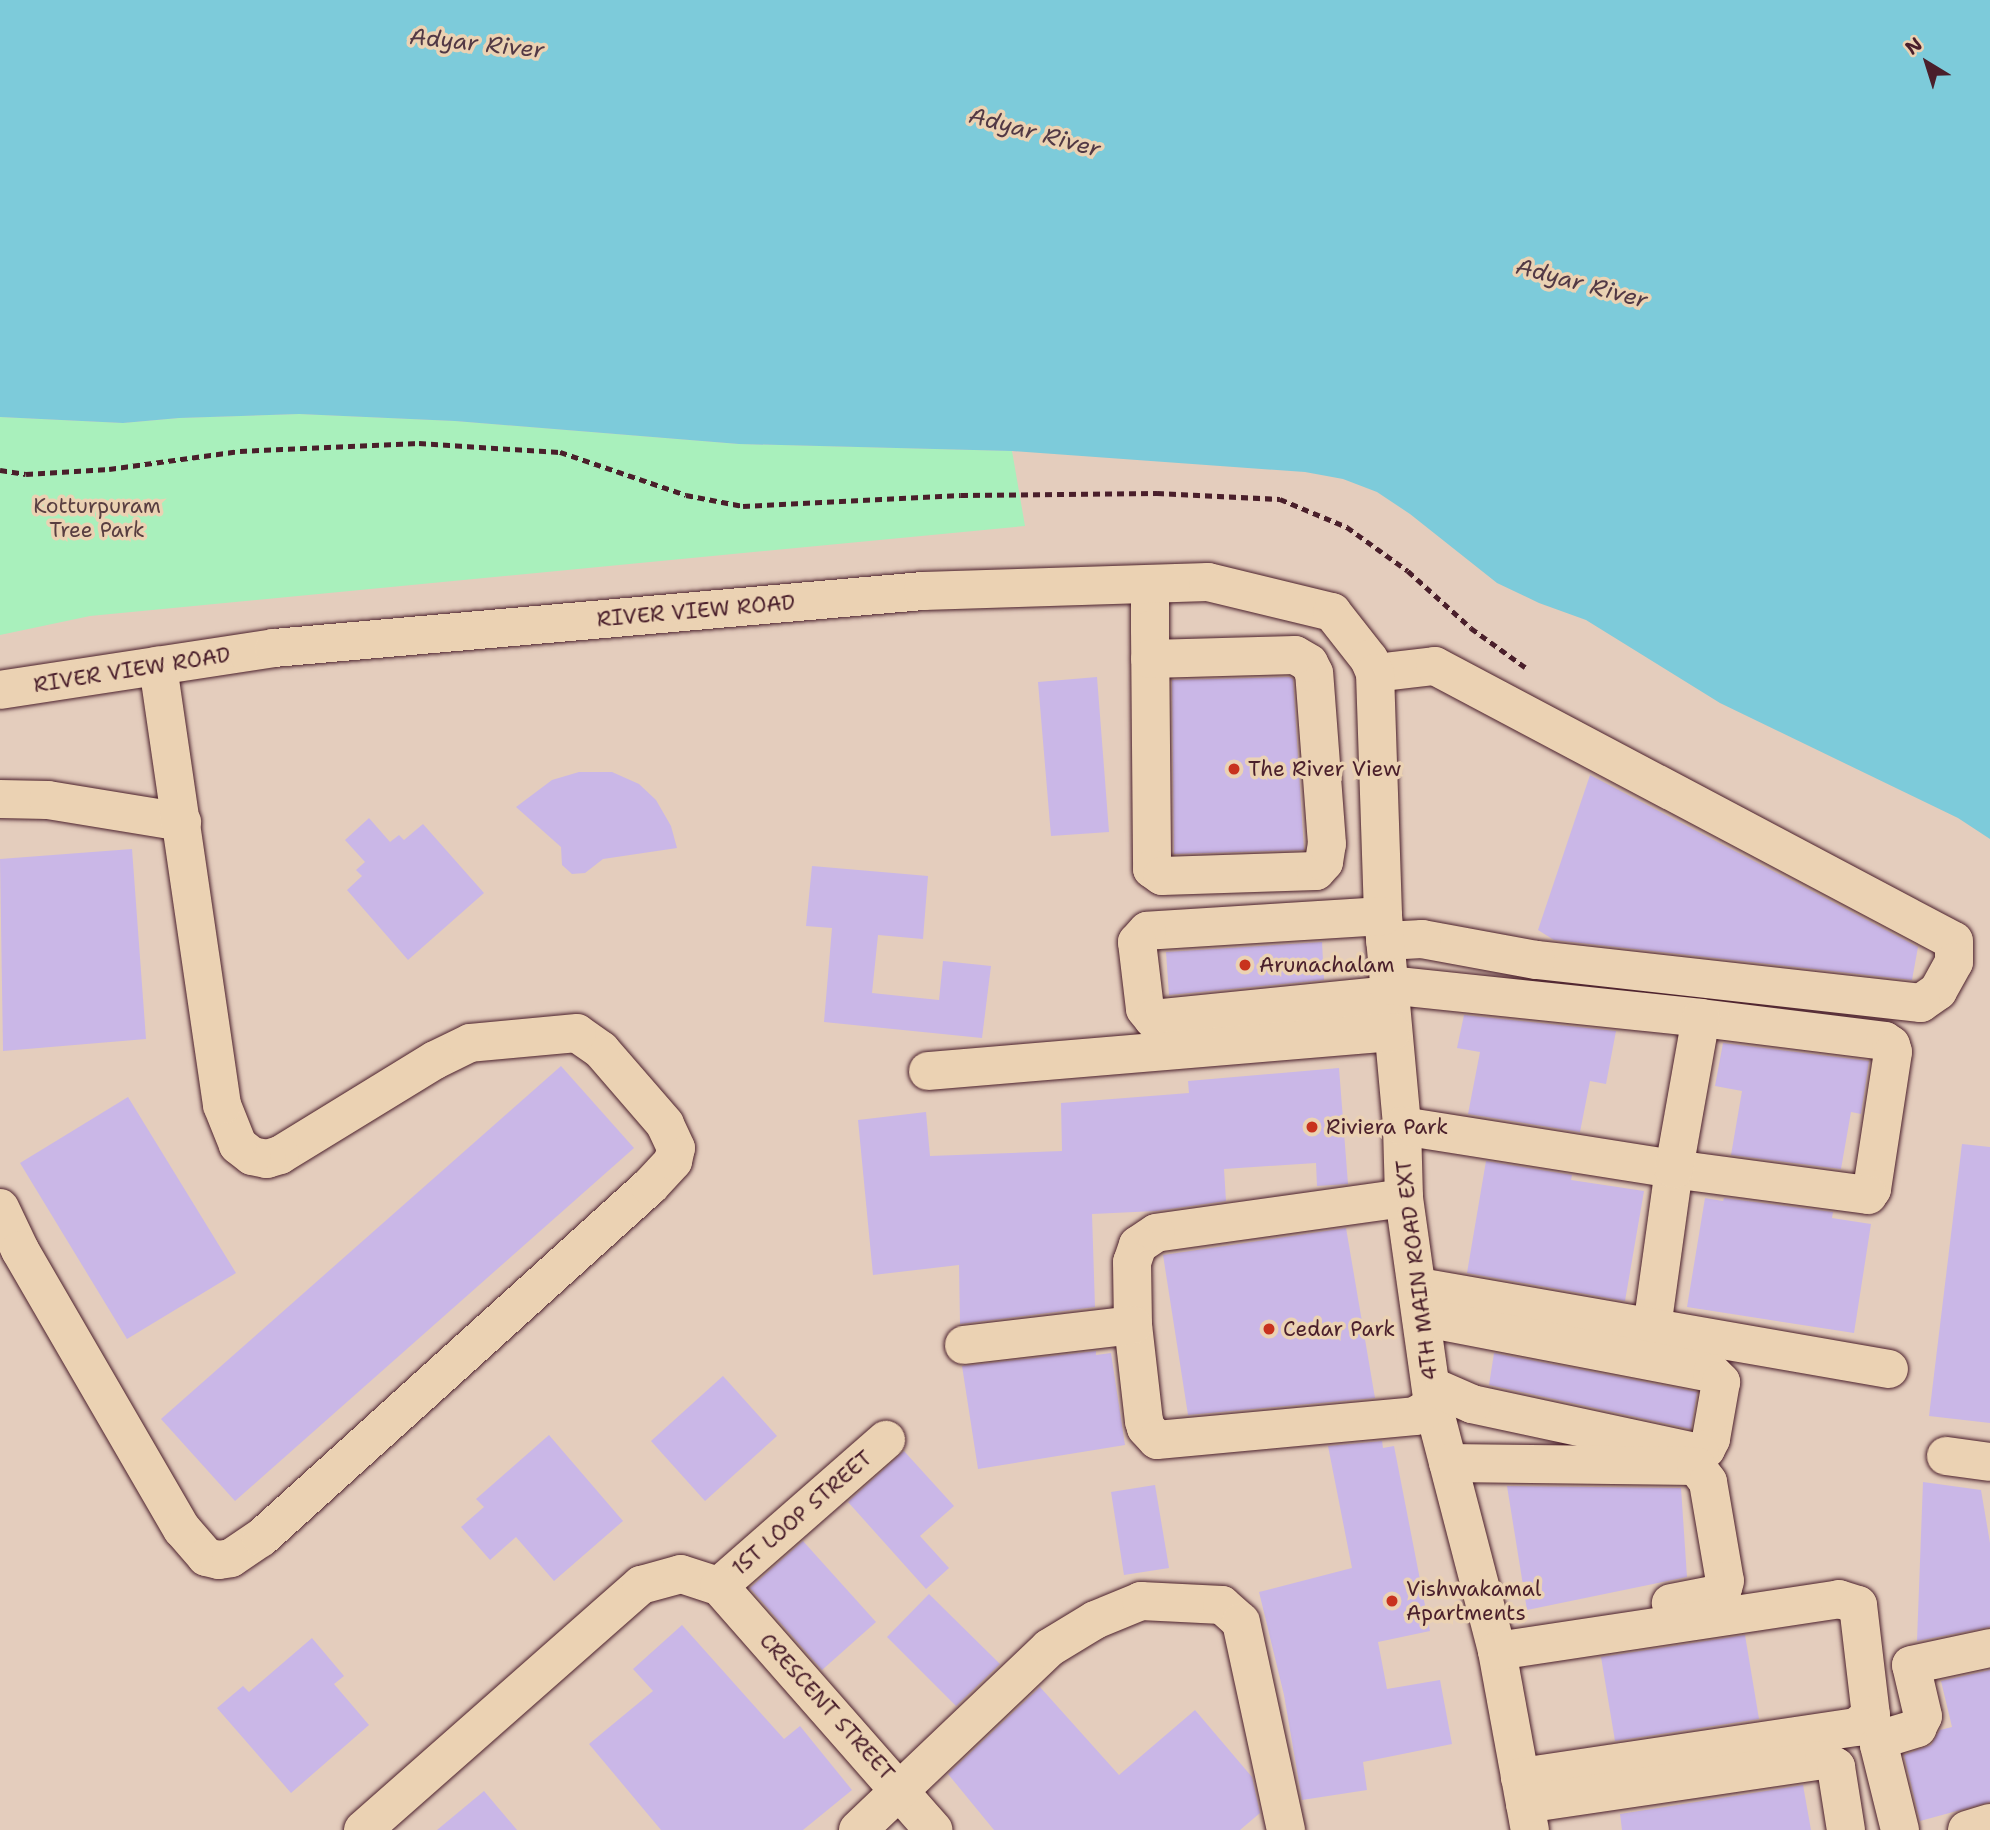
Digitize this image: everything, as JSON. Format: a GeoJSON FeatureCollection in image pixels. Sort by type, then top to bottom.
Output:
{"type":"FeatureCollection","features":[{"type":"Feature","properties":{"kind":"street","name":"RIVER VIEW ROAD"},"geometry":{"type":"LineString","coordinates":[[0,690],[274,648],[923,591],[1208,582],[1332,612],[1372,666]]}},
{"type":"Feature","properties":{"kind":"street"},"geometry":{"type":"LineString","coordinates":[[1150,584],[1150,659],[1152,869],[1162,876],[1316,872],[1324,862],[1327,844],[1314,673],[1309,663],[1295,655],[1150,659]]}},
{"type":"Feature","properties":{"kind":"street"},"geometry":{"type":"LineString","coordinates":[[0,1208],[20,1250],[182,1529],[195,1548],[206,1557],[219,1560],[231,1558],[261,1538],[650,1186],[673,1161],[676,1148],[665,1124],[601,1050],[577,1033],[470,1043],[435,1060],[281,1156],[267,1159],[252,1156],[238,1145],[222,1105],[158,666]]}},
{"type":"Feature","properties":{"kind":"street"},"geometry":{"type":"LineString","coordinates":[[1372,666],[1434,666],[1954,942],[1954,962],[1938,991],[1921,1003],[1536,960],[1422,939],[1384,928],[1147,931],[1137,942],[1145,1009],[1153,1019],[1389,1004],[1701,1018],[1885,1041],[1891,1045],[1893,1052],[1872,1189],[1865,1196],[1402,1126]]}},
{"type":"Feature","properties":{"kind":"street","name":"4TH MAIN ROAD EXT"},"geometry":{"type":"LineString","coordinates":[[1372,666],[1384,928],[1402,1126],[1405,1198],[1432,1396],[1494,1642],[1525,1804]]}},
{"type":"Feature","properties":{"kind":"street"},"geometry":{"type":"LineString","coordinates":[[0,799],[48,800],[182,822]]}},
{"type":"Feature","properties":{"kind":"street"},"geometry":{"type":"LineString","coordinates":[[928,1071],[1389,1004]]}},
{"type":"Feature","properties":{"kind":"street"},"geometry":{"type":"LineString","coordinates":[[1652,1328],[1674,1169],[1701,1018]]}},
{"type":"Feature","properties":{"kind":"street"},"geometry":{"type":"LineString","coordinates":[[1405,1198],[1156,1233],[1138,1245],[1132,1262],[1133,1325],[1146,1428],[1157,1440],[1415,1416],[1432,1396],[1700,1453],[1706,1449],[1711,1439],[1721,1382],[1712,1373],[1420,1302]]}},
{"type":"Feature","properties":{"kind":"street"},"geometry":{"type":"LineString","coordinates":[[1420,1302],[1652,1328],[1889,1369]]}},
{"type":"Feature","properties":{"kind":"street"},"geometry":{"type":"LineString","coordinates":[[964,1345],[1133,1325]]}},
{"type":"Feature","properties":{"kind":"street","name":"1ST LOOP STREET"},"geometry":{"type":"LineString","coordinates":[[719,1586],[886,1440]]}},
{"type":"Feature","properties":{"kind":"street"},"geometry":{"type":"LineString","coordinates":[[1946,1456],[1990,1462]]}},
{"type":"Feature","properties":{"kind":"street"},"geometry":{"type":"LineString","coordinates":[[1448,1463],[1696,1466],[1708,1482],[1724,1581],[1718,1592],[1494,1642]]}},
{"type":"Feature","properties":{"kind":"street"},"geometry":{"type":"LineString","coordinates":[[363,1830],[641,1585],[681,1574],[719,1586]]}},
{"type":"Feature","properties":{"kind":"street","name":"CRESCENT STREET"},"geometry":{"type":"LineString","coordinates":[[719,1586],[902,1791],[933,1830]]}},
{"type":"Feature","properties":{"kind":"street"},"geometry":{"type":"LineString","coordinates":[[1494,1642],[1839,1599],[1858,1605],[1871,1715],[1856,1727],[1525,1804]]}},
{"type":"Feature","properties":{"kind":"street"},"geometry":{"type":"LineString","coordinates":[[858,1830],[902,1791],[1049,1648],[1095,1620],[1140,1601],[1222,1605],[1241,1622],[1286,1830]]}},
{"type":"Feature","properties":{"kind":"street"},"geometry":{"type":"LineString","coordinates":[[1900,1830],[1879,1745],[1885,1738],[1917,1728],[1923,1716],[1911,1665],[1990,1648]]}},
{"type":"Feature","properties":{"kind":"street"},"geometry":{"type":"LineString","coordinates":[[1525,1804],[1824,1760],[1836,1767],[1846,1830]]}},
{"type":"Feature","properties":{"kind":"green space","name":"Kotturpuram Tree Park"},"geometry":{"type":"Polygon","coordinates":[[[299,414],[455,421],[739,444],[1012,451],[1025,526],[90,616],[0,635],[0,417],[123,423],[179,418],[299,414]]]}},
{"type":"Feature","properties":{"kind":"water","name":"Adyar River"},"geometry":{"type":"Polygon","coordinates":[[[0,0],[1990,0],[1990,839],[1958,818],[1720,703],[1586,620],[1539,603],[1497,583],[1410,514],[1377,492],[1343,479],[1305,472],[1012,451],[739,444],[455,421],[299,414],[179,418],[123,423],[0,417],[0,0]]]}},
{"type":"Feature","properties":{"kind":"building"},"geometry":{"type":"Polygon","coordinates":[[[1097,677],[1109,832],[1051,836],[1038,682],[1097,677]]]}},
{"type":"Feature","properties":{"kind":"building","name":"The River View"},"geometry":{"type":"Polygon","coordinates":[[[1293,679],[1304,850],[1174,854],[1172,680],[1293,679]]]}},
{"type":"Feature","properties":{"kind":"building"},"geometry":{"type":"Polygon","coordinates":[[[579,772],[612,772],[639,784],[656,800],[671,826],[677,848],[603,859],[585,873],[572,874],[562,865],[561,847],[516,807],[552,780],[579,772]]]}},
{"type":"Feature","properties":{"kind":"building"},"geometry":{"type":"Polygon","coordinates":[[[1590,775],[1918,947],[1912,980],[1554,940],[1538,930],[1590,775]]]}},
{"type":"Feature","properties":{"kind":"building"},"geometry":{"type":"Polygon","coordinates":[[[369,818],[390,842],[399,835],[404,840],[423,824],[484,893],[408,960],[347,890],[362,876],[356,870],[365,862],[345,840],[369,818]]]}},
{"type":"Feature","properties":{"kind":"building"},"geometry":{"type":"Polygon","coordinates":[[[132,849],[146,1039],[3,1051],[0,859],[132,849]]]}},
{"type":"Feature","properties":{"kind":"building"},"geometry":{"type":"Polygon","coordinates":[[[812,866],[928,876],[923,939],[878,935],[872,993],[939,1000],[943,961],[991,966],[982,1038],[824,1022],[832,928],[806,926],[812,866]]]}},
{"type":"Feature","properties":{"kind":"building"},"geometry":{"type":"Polygon","coordinates":[[[1322,942],[1324,980],[1169,995],[1166,952],[1322,942]]]}},
{"type":"Feature","properties":{"kind":"building"},"geometry":{"type":"Polygon","coordinates":[[[1464,1015],[1616,1031],[1606,1084],[1590,1081],[1580,1132],[1468,1114],[1480,1052],[1457,1048],[1464,1015]]]}},
{"type":"Feature","properties":{"kind":"building"},"geometry":{"type":"Polygon","coordinates":[[[1723,1043],[1869,1061],[1861,1114],[1851,1112],[1841,1169],[1731,1155],[1742,1091],[1715,1086],[1723,1043]]]}},
{"type":"Feature","properties":{"kind":"building"},"geometry":{"type":"Polygon","coordinates":[[[561,1066],[634,1148],[235,1501],[161,1419],[561,1066]]]}},
{"type":"Feature","properties":{"kind":"building"},"geometry":{"type":"Polygon","coordinates":[[[1339,1068],[1348,1184],[1317,1186],[1316,1163],[1224,1169],[1226,1201],[1156,1211],[1092,1214],[1095,1307],[960,1324],[959,1265],[873,1275],[858,1120],[926,1112],[930,1156],[1062,1151],[1061,1103],[1189,1093],[1188,1081],[1339,1068]]]}},
{"type":"Feature","properties":{"kind":"building"},"geometry":{"type":"Polygon","coordinates":[[[128,1097],[236,1273],[127,1339],[20,1163],[128,1097]]]}},
{"type":"Feature","properties":{"kind":"building"},"geometry":{"type":"Polygon","coordinates":[[[1962,1144],[1990,1147],[1990,1423],[1929,1416],[1962,1144]]]}},
{"type":"Feature","properties":{"kind":"building"},"geometry":{"type":"Polygon","coordinates":[[[1486,1161],[1572,1175],[1571,1180],[1644,1191],[1625,1301],[1467,1273],[1486,1161]]]}},
{"type":"Feature","properties":{"kind":"building"},"geometry":{"type":"Polygon","coordinates":[[[1705,1198],[1833,1212],[1832,1218],[1871,1224],[1854,1333],[1687,1307],[1705,1198]]]}},
{"type":"Feature","properties":{"kind":"building","name":"Cedar Park"},"geometry":{"type":"Polygon","coordinates":[[[1346,1228],[1375,1398],[1188,1415],[1163,1255],[1346,1228]]]}},
{"type":"Feature","properties":{"kind":"building"},"geometry":{"type":"Polygon","coordinates":[[[1096,1351],[1096,1355],[1111,1353],[1125,1445],[978,1469],[962,1366],[1096,1351]]]}},
{"type":"Feature","properties":{"kind":"building"},"geometry":{"type":"Polygon","coordinates":[[[1494,1353],[1697,1392],[1691,1429],[1489,1385],[1494,1353]]]}},
{"type":"Feature","properties":{"kind":"building"},"geometry":{"type":"Polygon","coordinates":[[[723,1376],[777,1436],[705,1501],[651,1441],[723,1376]]]}},
{"type":"Feature","properties":{"kind":"building"},"geometry":{"type":"Polygon","coordinates":[[[549,1435],[623,1521],[554,1581],[516,1537],[490,1560],[461,1527],[484,1507],[476,1499],[549,1435]]]}},
{"type":"Feature","properties":{"kind":"building"},"geometry":{"type":"Polygon","coordinates":[[[1382,1441],[1383,1448],[1394,1446],[1430,1631],[1378,1642],[1387,1689],[1440,1680],[1452,1744],[1363,1762],[1367,1790],[1302,1800],[1284,1695],[1259,1592],[1352,1568],[1328,1446],[1382,1441]]]}},
{"type":"Feature","properties":{"kind":"building"},"geometry":{"type":"Polygon","coordinates":[[[904,1451],[954,1506],[920,1536],[949,1568],[926,1589],[848,1502],[904,1451]]]}},
{"type":"Feature","properties":{"kind":"building"},"geometry":{"type":"Polygon","coordinates":[[[1923,1482],[1981,1490],[1990,1543],[1990,1627],[1917,1641],[1923,1482]]]}},
{"type":"Feature","properties":{"kind":"building"},"geometry":{"type":"Polygon","coordinates":[[[1155,1485],[1169,1568],[1124,1575],[1111,1492],[1155,1485]]]}},
{"type":"Feature","properties":{"kind":"building"},"geometry":{"type":"Polygon","coordinates":[[[1507,1486],[1681,1488],[1687,1577],[1527,1610],[1507,1486]]]}},
{"type":"Feature","properties":{"kind":"building"},"geometry":{"type":"Polygon","coordinates":[[[803,1541],[876,1622],[822,1670],[750,1588],[803,1541]]]}},
{"type":"Feature","properties":{"kind":"building"},"geometry":{"type":"Polygon","coordinates":[[[929,1594],[1000,1664],[956,1706],[887,1637],[929,1594]]]}},
{"type":"Feature","properties":{"kind":"building"},"geometry":{"type":"Polygon","coordinates":[[[682,1625],[784,1739],[800,1726],[852,1790],[803,1830],[661,1830],[589,1744],[653,1691],[633,1669],[682,1625]]]}},
{"type":"Feature","properties":{"kind":"building"},"geometry":{"type":"Polygon","coordinates":[[[1745,1635],[1759,1719],[1615,1741],[1601,1657],[1745,1635]]]}},
{"type":"Feature","properties":{"kind":"building"},"geometry":{"type":"Polygon","coordinates":[[[312,1638],[344,1676],[334,1684],[369,1725],[291,1793],[217,1708],[243,1686],[249,1692],[312,1638]]]}},
{"type":"Feature","properties":{"kind":"building"},"geometry":{"type":"Polygon","coordinates":[[[1990,1670],[1990,1802],[1920,1821],[1904,1755],[1931,1745],[1940,1730],[1952,1727],[1941,1681],[1990,1670]]]}},
{"type":"Feature","properties":{"kind":"building"},"geometry":{"type":"Polygon","coordinates":[[[1040,1687],[1119,1775],[1195,1710],[1252,1777],[1260,1813],[1240,1830],[994,1830],[948,1774],[1040,1687]]]}},
{"type":"Feature","properties":{"kind":"building"},"geometry":{"type":"Polygon","coordinates":[[[1803,1785],[1811,1830],[1622,1830],[1620,1814],[1803,1785]]]}},
{"type":"Feature","properties":{"kind":"building"},"geometry":{"type":"Polygon","coordinates":[[[484,1791],[517,1830],[437,1830],[484,1791]]]}},
{"type":"Feature","properties":{"kind":"place","name":"The River View"},"geometry":{"type":"Point","coordinates":[1234,769]}},
{"type":"Feature","properties":{"kind":"place","name":"Arunachalam"},"geometry":{"type":"Point","coordinates":[1245,965]}},
{"type":"Feature","properties":{"kind":"place","name":"Riviera Park"},"geometry":{"type":"Point","coordinates":[1312,1127]}},
{"type":"Feature","properties":{"kind":"place","name":"Cedar Park"},"geometry":{"type":"Point","coordinates":[1269,1329]}},
{"type":"Feature","properties":{"kind":"place","name":"Vishwakamal Apartments"},"geometry":{"type":"Point","coordinates":[1392,1601]}}]}
